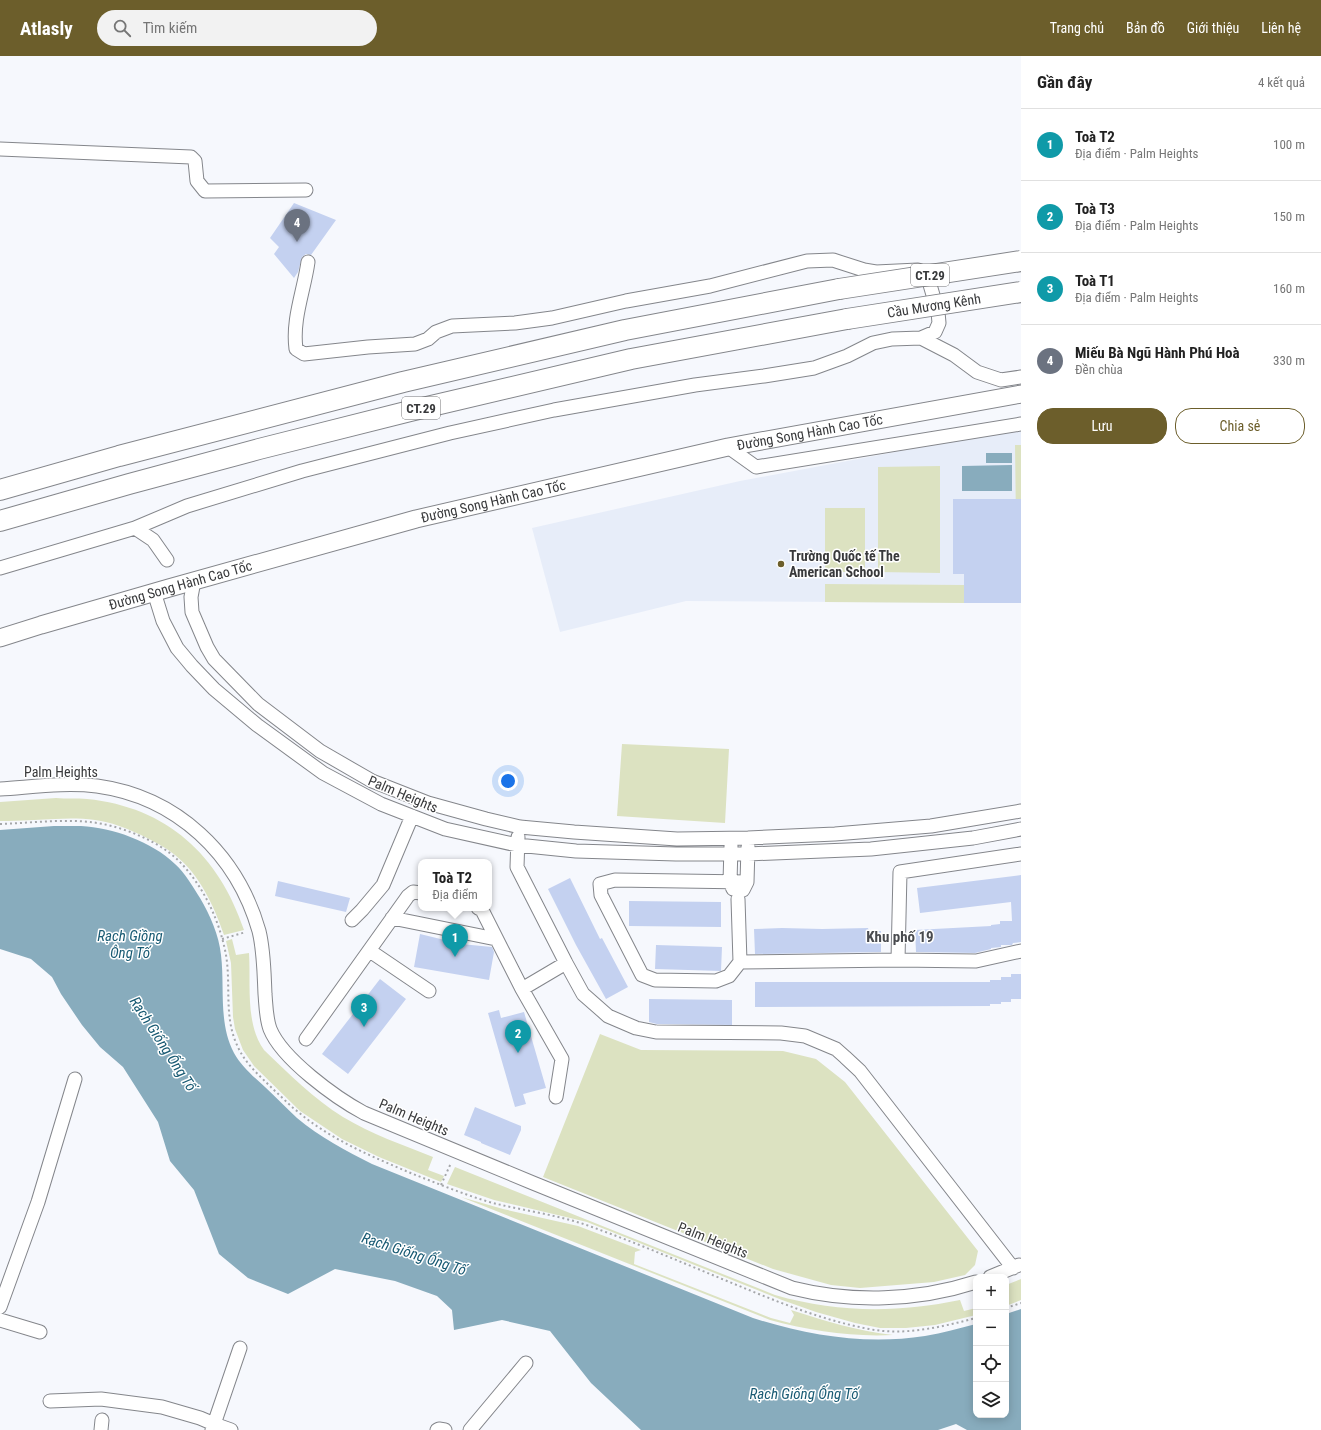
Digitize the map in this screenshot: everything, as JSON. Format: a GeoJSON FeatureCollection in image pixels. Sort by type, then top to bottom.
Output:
{"type":"FeatureCollection","features":[{"type":"Feature","properties":{"kind":"highway","name":"CT.29"},"geometry":{"type":"LineString","coordinates":[[0,490],[119,456],[403,382],[625,330],[839,289],[1021,261]]}},
{"type":"Feature","properties":{"kind":"highway","name":"Cầu Mương Kênh"},"geometry":{"type":"LineString","coordinates":[[0,521],[121,486],[259,449],[410,411],[631,359],[847,319],[1021,292]]}},
{"type":"Feature","properties":{"kind":"main road","name":"Đường Song Hành Cao Tốc"},"geometry":{"type":"LineString","coordinates":[[0,638],[154,592],[416,520],[728,448],[1021,394]]}},
{"type":"Feature","properties":{"kind":"street"},"geometry":{"type":"LineString","coordinates":[[0,149],[191,157],[195,161],[197,181],[205,191],[306,190]]}},
{"type":"Feature","properties":{"kind":"street"},"geometry":{"type":"LineString","coordinates":[[0,568],[135,528],[187,506],[302,471],[450,433],[570,407],[695,385],[814,368],[847,356],[873,343],[921,338],[935,332],[939,323],[938,312],[928,278],[923,272],[918,270],[876,272],[864,270],[833,260],[822,260],[807,261],[710,286],[626,301],[552,318],[515,323],[452,326],[436,332],[428,340],[415,344],[368,346],[304,354],[296,350],[295,340],[300,298],[306,278],[308,262]]}},
{"type":"Feature","properties":{"kind":"street"},"geometry":{"type":"LineString","coordinates":[[921,338],[954,355],[977,372],[1001,380],[1021,377]]}},
{"type":"Feature","properties":{"kind":"street"},"geometry":{"type":"LineString","coordinates":[[728,448],[756,467],[1021,424]]}},
{"type":"Feature","properties":{"kind":"street"},"geometry":{"type":"LineString","coordinates":[[135,528],[153,540],[167,560]]}},
{"type":"Feature","properties":{"kind":"street","name":"Palm Heights"},"geometry":{"type":"LineString","coordinates":[[194,581],[190,597],[192,612],[207,647],[214,659],[258,704],[320,751],[372,781],[428,803],[520,827],[677,839],[748,838],[835,834],[931,826],[1021,810]]}},
{"type":"Feature","properties":{"kind":"street","name":"Palm Heights"},"geometry":{"type":"LineString","coordinates":[[154,592],[163,621],[177,648],[192,666],[219,693],[257,725],[323,773],[381,804],[445,829],[517,845],[576,851],[676,854],[748,854],[871,849],[973,838],[1021,829]]}},
{"type":"Feature","properties":{"kind":"street","name":"Palm Heights"},"geometry":{"type":"LineString","coordinates":[[0,788],[74,785],[97,786],[137,797],[162,807],[174,813],[196,829],[213,845],[236,877],[256,922],[263,955],[267,1020],[275,1038],[287,1053],[321,1085],[340,1099],[364,1113],[792,1288],[837,1296],[884,1298],[933,1293],[973,1283]]}},
{"type":"Feature","properties":{"kind":"street"},"geometry":{"type":"LineString","coordinates":[[352,920],[384,885],[412,816]]}},
{"type":"Feature","properties":{"kind":"street"},"geometry":{"type":"LineString","coordinates":[[520,827],[517,845],[516,868],[583,994],[608,1016],[636,1028],[668,1032],[793,1034],[815,1039],[845,1056],[860,1072],[1017,1266],[997,1274]]}},
{"type":"Feature","properties":{"kind":"street"},"geometry":{"type":"LineString","coordinates":[[731,838],[730,882],[738,899],[740,962],[729,976],[716,981],[655,980],[642,974],[601,895],[600,884],[615,880],[730,882],[747,882]]}},
{"type":"Feature","properties":{"kind":"street"},"geometry":{"type":"LineString","coordinates":[[738,899],[747,882],[748,838]]}},
{"type":"Feature","properties":{"kind":"street"},"geometry":{"type":"LineString","coordinates":[[898,960],[900,872],[1021,854]]}},
{"type":"Feature","properties":{"kind":"street"},"geometry":{"type":"LineString","coordinates":[[306,1039],[408,896],[413,892],[418,893]]}},
{"type":"Feature","properties":{"kind":"street"},"geometry":{"type":"LineString","coordinates":[[482,911],[522,989],[562,1059],[556,1097]]}},
{"type":"Feature","properties":{"kind":"street"},"geometry":{"type":"LineString","coordinates":[[392,918],[496,939]]}},
{"type":"Feature","properties":{"kind":"street"},"geometry":{"type":"LineString","coordinates":[[370,950],[429,991]]}},
{"type":"Feature","properties":{"kind":"street"},"geometry":{"type":"LineString","coordinates":[[740,962],[898,960],[976,961],[1021,951]]}},
{"type":"Feature","properties":{"kind":"street"},"geometry":{"type":"LineString","coordinates":[[522,989],[566,964]]}},
{"type":"Feature","properties":{"kind":"street"},"geometry":{"type":"LineString","coordinates":[[0,1307],[38,1202],[75,1079]]}},
{"type":"Feature","properties":{"kind":"street"},"geometry":{"type":"LineString","coordinates":[[0,1320],[40,1332]]}},
{"type":"Feature","properties":{"kind":"street"},"geometry":{"type":"LineString","coordinates":[[213,1427],[240,1348]]}},
{"type":"Feature","properties":{"kind":"street"},"geometry":{"type":"LineString","coordinates":[[470,1430],[526,1363]]}},
{"type":"Feature","properties":{"kind":"street"},"geometry":{"type":"LineString","coordinates":[[50,1401],[102,1399],[162,1407],[200,1418],[213,1427],[231,1430]]}},
{"type":"Feature","properties":{"kind":"street"},"geometry":{"type":"LineString","coordinates":[[437,1430],[445,1430]]}},
{"type":"Feature","properties":{"kind":"path"},"geometry":{"type":"LineString","coordinates":[[0,824],[62,821],[94,823],[115,827],[144,838],[178,860],[191,876],[210,906],[222,938],[228,964],[230,1024],[237,1046],[249,1065],[298,1112],[340,1141],[374,1158],[462,1194],[590,1226],[791,1307],[843,1323],[870,1329],[907,1331],[931,1328],[973,1319]]}},
{"type":"Feature","properties":{"kind":"path"},"geometry":{"type":"LineString","coordinates":[[222,938],[246,932]]}},
{"type":"Feature","properties":{"kind":"path"},"geometry":{"type":"LineString","coordinates":[[442,1185],[451,1163]]}},
{"type":"Feature","properties":{"kind":"path"},"geometry":{"type":"LineString","coordinates":[[1009,1307],[1021,1303]]}},
{"type":"Feature","properties":{"kind":"shaded area","name":"Trường Quốc tế The American School"},"geometry":{"type":"Polygon","coordinates":[[[1021,430],[1021,603],[686,601],[560,632],[532,528],[740,481],[1021,430]]]}},
{"type":"Feature","properties":{"kind":"green space"},"geometry":{"type":"Polygon","coordinates":[[[1015,445],[1021,445],[1021,521],[1016,521],[1015,445]]]}},
{"type":"Feature","properties":{"kind":"green space"},"geometry":{"type":"Polygon","coordinates":[[[940,466],[940,573],[878,572],[878,467],[940,466]]]}},
{"type":"Feature","properties":{"kind":"green space"},"geometry":{"type":"Polygon","coordinates":[[[825,508],[865,508],[865,572],[825,572],[825,508]]]}},
{"type":"Feature","properties":{"kind":"green space"},"geometry":{"type":"Polygon","coordinates":[[[825,584],[964,585],[964,603],[825,602],[825,584]]]}},
{"type":"Feature","properties":{"kind":"green space"},"geometry":{"type":"Polygon","coordinates":[[[622,744],[729,749],[725,823],[617,816],[622,744]]]}},
{"type":"Feature","properties":{"kind":"green space"},"geometry":{"type":"Polygon","coordinates":[[[56,798],[87,799],[116,804],[142,812],[165,824],[186,839],[204,858],[220,879],[233,903],[244,930],[224,935],[211,902],[192,872],[171,852],[135,832],[107,822],[83,819],[0,821],[0,802],[56,798]]]}},
{"type":"Feature","properties":{"kind":"green space"},"geometry":{"type":"Polygon","coordinates":[[[232,939],[236,955],[249,953],[251,1016],[258,1040],[264,1050],[312,1094],[343,1117],[376,1134],[433,1157],[428,1170],[444,1176],[441,1182],[379,1157],[342,1139],[300,1111],[254,1066],[243,1050],[235,1029],[233,1017],[231,963],[226,941],[232,939]]]}},
{"type":"Feature","properties":{"kind":"green space"},"geometry":{"type":"Polygon","coordinates":[[[600,1034],[641,1050],[783,1051],[816,1059],[845,1082],[978,1251],[975,1265],[965,1275],[934,1282],[860,1288],[831,1285],[773,1269],[543,1177],[600,1034]]]}},
{"type":"Feature","properties":{"kind":"green space"},"geometry":{"type":"Polygon","coordinates":[[[455,1167],[775,1295],[798,1301],[845,1308],[890,1309],[960,1300],[964,1311],[973,1309],[973,1316],[935,1325],[906,1328],[880,1328],[855,1323],[816,1312],[782,1300],[587,1222],[494,1200],[447,1184],[455,1167]]]}},
{"type":"Feature","properties":{"kind":"green space"},"geometry":{"type":"Polygon","coordinates":[[[461,1197],[503,1209],[578,1226],[641,1250],[635,1252],[634,1264],[771,1318],[790,1323],[794,1315],[791,1310],[842,1325],[893,1335],[846,1334],[801,1327],[770,1320],[461,1197]]]}},
{"type":"Feature","properties":{"kind":"green space"},"geometry":{"type":"Polygon","coordinates":[[[1021,1279],[1021,1300],[1009,1305],[1009,1284],[1021,1279]]]}},
{"type":"Feature","properties":{"kind":"water"},"geometry":{"type":"Polygon","coordinates":[[[986,453],[1012,453],[1012,463],[986,463],[986,453]]]}},
{"type":"Feature","properties":{"kind":"water"},"geometry":{"type":"Polygon","coordinates":[[[1012,465],[1012,491],[962,491],[962,466],[1012,465]]]}},
{"type":"Feature","properties":{"kind":"water","name":"Rạch Giồng Ông Tố"},"geometry":{"type":"Polygon","coordinates":[[[54,826],[93,827],[118,833],[143,842],[175,864],[192,885],[214,925],[221,955],[223,1005],[226,1030],[234,1053],[248,1071],[297,1118],[343,1149],[372,1164],[753,1318],[795,1330],[838,1337],[882,1340],[925,1336],[973,1325],[973,1418],[1009,1418],[1009,1313],[1021,1309],[1021,1430],[967,1430],[956,1424],[938,1430],[641,1430],[591,1383],[550,1331],[502,1320],[454,1330],[452,1310],[437,1296],[395,1281],[335,1269],[288,1294],[248,1278],[219,1254],[194,1190],[170,1161],[158,1122],[123,1067],[100,1047],[82,1025],[61,994],[52,977],[31,959],[0,949],[0,830],[54,826]]]}},
{"type":"Feature","properties":{"kind":"building"},"geometry":{"type":"Polygon","coordinates":[[[294,203],[336,220],[311,255],[306,254],[302,257],[298,272],[294,278],[274,254],[279,247],[270,238],[294,203]]]}},
{"type":"Feature","properties":{"kind":"building"},"geometry":{"type":"Polygon","coordinates":[[[953,499],[1021,499],[1021,603],[964,603],[964,574],[953,574],[953,499]]]}},
{"type":"Feature","properties":{"kind":"building"},"geometry":{"type":"Polygon","coordinates":[[[1021,875],[1021,942],[1013,943],[1012,945],[1001,945],[1001,947],[991,948],[975,953],[916,952],[915,930],[991,926],[1000,924],[1000,921],[1012,921],[1011,902],[920,913],[917,888],[1021,875]]]}},
{"type":"Feature","properties":{"kind":"building"},"geometry":{"type":"Polygon","coordinates":[[[570,878],[600,939],[602,938],[628,987],[606,999],[576,945],[548,889],[570,878]]]}},
{"type":"Feature","properties":{"kind":"building"},"geometry":{"type":"Polygon","coordinates":[[[278,881],[350,898],[346,912],[275,896],[278,881]]]}},
{"type":"Feature","properties":{"kind":"building"},"geometry":{"type":"Polygon","coordinates":[[[629,901],[721,902],[721,927],[629,926],[629,901]]]}},
{"type":"Feature","properties":{"kind":"building"},"geometry":{"type":"Polygon","coordinates":[[[868,928],[869,931],[881,931],[881,952],[755,954],[754,929],[868,928]]]}},
{"type":"Feature","properties":{"kind":"building"},"geometry":{"type":"Polygon","coordinates":[[[420,934],[461,944],[492,947],[494,952],[489,980],[414,967],[420,934]]]}},
{"type":"Feature","properties":{"kind":"building"},"geometry":{"type":"Polygon","coordinates":[[[656,945],[722,947],[721,971],[655,969],[656,945]]]}},
{"type":"Feature","properties":{"kind":"building"},"geometry":{"type":"Polygon","coordinates":[[[1011,974],[1021,974],[1021,999],[1011,999],[1011,1002],[990,1004],[990,1006],[755,1007],[755,982],[990,982],[990,980],[1001,980],[1001,977],[1011,977],[1011,974]]]}},
{"type":"Feature","properties":{"kind":"building"},"geometry":{"type":"Polygon","coordinates":[[[380,979],[406,999],[348,1074],[322,1054],[380,979]]]}},
{"type":"Feature","properties":{"kind":"building"},"geometry":{"type":"Polygon","coordinates":[[[649,999],[732,1000],[732,1025],[657,1024],[649,1022],[649,999]]]}},
{"type":"Feature","properties":{"kind":"building"},"geometry":{"type":"Polygon","coordinates":[[[499,1010],[501,1018],[524,1012],[546,1088],[523,1094],[526,1104],[515,1107],[488,1013],[499,1010]]]}},
{"type":"Feature","properties":{"kind":"building"},"geometry":{"type":"Polygon","coordinates":[[[475,1107],[521,1126],[521,1130],[510,1155],[464,1135],[475,1107]]]}},
{"type":"Feature","properties":{"kind":"place","name":"Miếu Bà Ngũ Hành Phú Hoà"},"geometry":{"type":"Point","coordinates":[297,242]}},
{"type":"Feature","properties":{"kind":"place","name":"Trường Quốc tế The American School"},"geometry":{"type":"Point","coordinates":[781,564]}},
{"type":"Feature","properties":{"kind":"place","name":"Toà T2"},"geometry":{"type":"Point","coordinates":[455,957]}},
{"type":"Feature","properties":{"kind":"place","name":"Toà T1"},"geometry":{"type":"Point","coordinates":[364,1027]}},
{"type":"Feature","properties":{"kind":"place","name":"Toà T3"},"geometry":{"type":"Point","coordinates":[518,1053]}},
{"type":"Feature","properties":{"kind":"district","name":"Khu phố 19"},"geometry":{"type":"Point","coordinates":[900,937]}},
{"type":"Feature","properties":{"kind":"water label","name":"Rạch Giống Ống Tố"},"geometry":{"type":"Point","coordinates":[163,1044]}},
{"type":"Feature","properties":{"kind":"water label","name":"Rạch Giống Ống Tố"},"geometry":{"type":"Point","coordinates":[414,1254]}},
{"type":"Feature","properties":{"kind":"water label","name":"Rạch Giống Ống Tố"},"geometry":{"type":"Point","coordinates":[804,1394]}}]}
